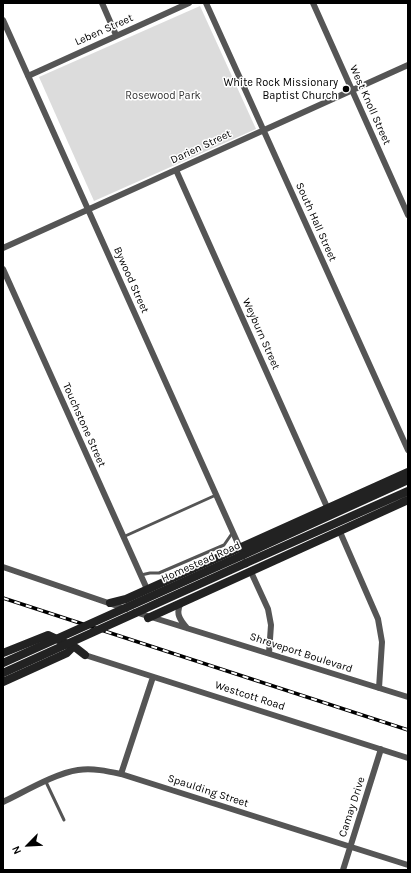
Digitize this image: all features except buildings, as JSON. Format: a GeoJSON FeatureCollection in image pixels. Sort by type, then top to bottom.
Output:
{"type":"FeatureCollection","features":[{"type":"Feature","properties":{"kind":"main road"},"geometry":{"type":"LineString","coordinates":[[110,603],[126,599],[243,555],[327,507],[408,472]]}},
{"type":"Feature","properties":{"kind":"main road","name":"Homestead Road"},"geometry":{"type":"LineString","coordinates":[[3,663],[408,480]]}},
{"type":"Feature","properties":{"kind":"main road","name":"Homestead Road"},"geometry":{"type":"LineString","coordinates":[[3,673],[243,555],[408,491]]}},
{"type":"Feature","properties":{"kind":"main road"},"geometry":{"type":"LineString","coordinates":[[148,618],[408,500]]}},
{"type":"Feature","properties":{"kind":"main road"},"geometry":{"type":"LineString","coordinates":[[124,608],[126,599]]}},
{"type":"Feature","properties":{"kind":"main road"},"geometry":{"type":"LineString","coordinates":[[3,653],[45,635],[52,635],[86,655]]}},
{"type":"Feature","properties":{"kind":"main road"},"geometry":{"type":"LineString","coordinates":[[3,682],[67,653],[72,648],[71,645]]}},
{"type":"Feature","properties":{"kind":"main road"},"geometry":{"type":"LineString","coordinates":[[67,653],[86,655]]}},
{"type":"Feature","properties":{"kind":"street"},"geometry":{"type":"LineString","coordinates":[[102,3],[116,35]]}},
{"type":"Feature","properties":{"kind":"street","name":"Leben Street"},"geometry":{"type":"LineString","coordinates":[[28,76],[188,3]]}},
{"type":"Feature","properties":{"kind":"street","name":"South Hall Street"},"geometry":{"type":"LineString","coordinates":[[206,3],[408,450]]}},
{"type":"Feature","properties":{"kind":"street","name":"West Knoll Street"},"geometry":{"type":"LineString","coordinates":[[313,3],[408,215]]}},
{"type":"Feature","properties":{"kind":"street","name":"Bywood Street"},"geometry":{"type":"LineString","coordinates":[[3,20],[243,555]]}},
{"type":"Feature","properties":{"kind":"street","name":"Darien Street"},"geometry":{"type":"LineString","coordinates":[[3,248],[408,65]]}},
{"type":"Feature","properties":{"kind":"street","name":"Weyburn Street"},"geometry":{"type":"LineString","coordinates":[[176,170],[327,507]]}},
{"type":"Feature","properties":{"kind":"street","name":"Touchstone Street"},"geometry":{"type":"LineString","coordinates":[[3,269],[147,590]]}},
{"type":"Feature","properties":{"kind":"street"},"geometry":{"type":"LineString","coordinates":[[340,532],[378,619],[382,642],[379,688]]}},
{"type":"Feature","properties":{"kind":"street","name":"Shreveport Boulevard"},"geometry":{"type":"LineString","coordinates":[[3,567],[110,603],[148,618],[187,628],[269,653],[408,698]]}},
{"type":"Feature","properties":{"kind":"street"},"geometry":{"type":"LineString","coordinates":[[251,572],[268,608],[271,625],[269,653]]}},
{"type":"Feature","properties":{"kind":"street"},"geometry":{"type":"LineString","coordinates":[[182,603],[178,610],[179,618],[187,628]]}},
{"type":"Feature","properties":{"kind":"street","name":"Westcott Road"},"geometry":{"type":"LineString","coordinates":[[86,655],[153,677],[189,686],[408,758]]}},
{"type":"Feature","properties":{"kind":"street"},"geometry":{"type":"LineString","coordinates":[[121,774],[153,677]]}},
{"type":"Feature","properties":{"kind":"street","name":"Camay Drive"},"geometry":{"type":"LineString","coordinates":[[343,870],[381,749]]}},
{"type":"Feature","properties":{"kind":"street","name":"Spaulding Street"},"geometry":{"type":"LineString","coordinates":[[3,802],[76,770],[103,770],[121,774],[408,865]]}},
{"type":"Feature","properties":{"kind":"lane"},"geometry":{"type":"LineString","coordinates":[[123,537],[216,495]]}},
{"type":"Feature","properties":{"kind":"lane"},"geometry":{"type":"LineString","coordinates":[[140,575],[159,573],[224,545],[233,532]]}},
{"type":"Feature","properties":{"kind":"lane"},"geometry":{"type":"LineString","coordinates":[[46,782],[64,820]]}},
{"type":"Feature","properties":{"kind":"green space","name":"Rosewood Park"},"geometry":{"type":"Polygon","coordinates":[[[200,6],[256,129],[94,201],[39,77],[200,6]]]}},
{"type":"Feature","properties":{"kind":"railway"},"geometry":{"type":"LineString","coordinates":[[3,598],[408,730]]}},
{"type":"Feature","properties":{"kind":"place","name":"White Rock Missionary Baptist Church"},"geometry":{"type":"Point","coordinates":[346,89]}}]}
